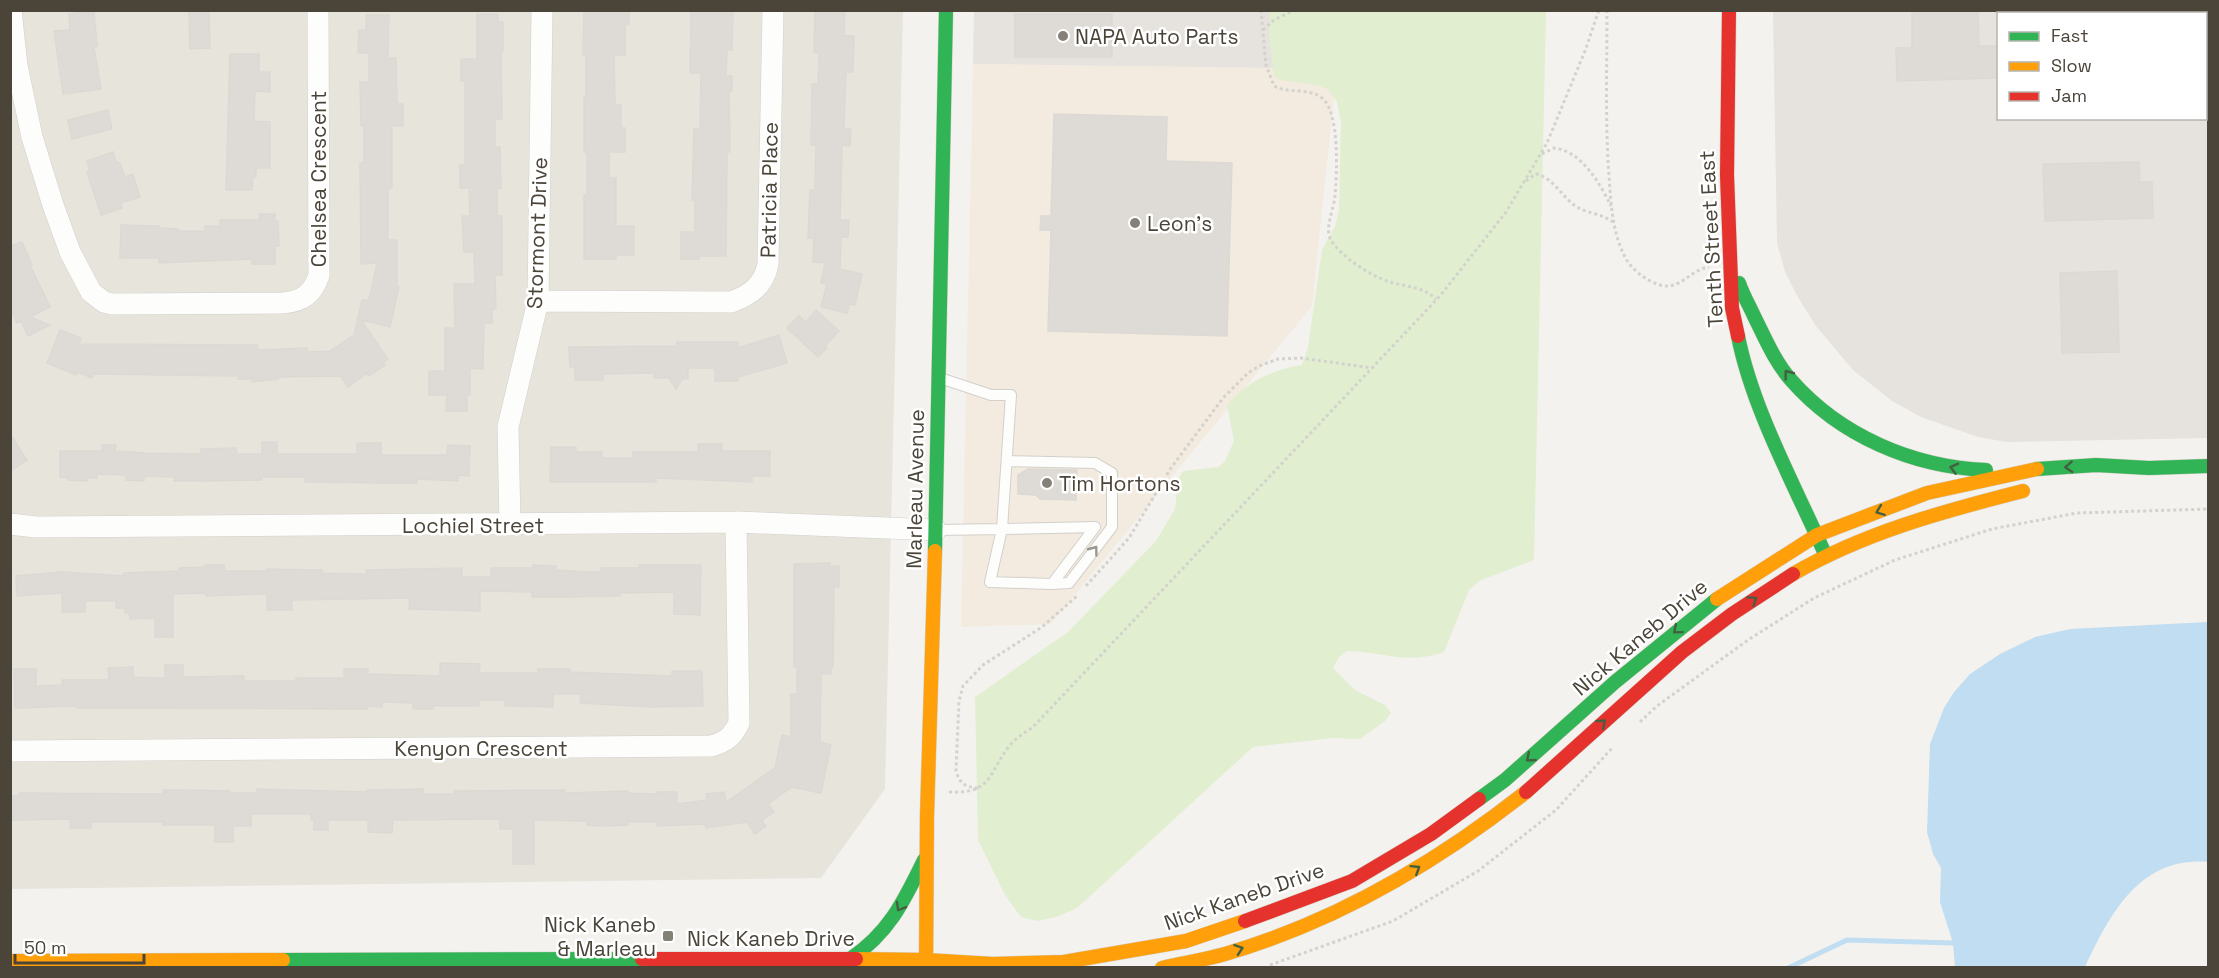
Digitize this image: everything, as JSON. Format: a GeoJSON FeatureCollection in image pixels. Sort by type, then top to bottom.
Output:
{"type":"FeatureCollection","features":[{"type":"Feature","properties":{"kind":"street","name":"Chelsea Crescent"},"geometry":{"type":"LineString","coordinates":[[11,10],[17,66],[32,137],[53,205],[70,252],[91,292],[104,302],[112,304],[296,302],[310,293],[316,285],[319,275],[318,10]]}},
{"type":"Feature","properties":{"kind":"street","name":"Stormont Drive"},"geometry":{"type":"LineString","coordinates":[[510,525],[508,427],[538,301],[542,10]]}},
{"type":"Feature","properties":{"kind":"street","name":"Patricia Place"},"geometry":{"type":"LineString","coordinates":[[538,301],[731,302],[746,297],[760,284],[768,264],[773,10]]}},
{"type":"Feature","properties":{"kind":"street","name":"Marleau Avenue"},"geometry":{"type":"LineString","coordinates":[[926,964],[946,10]]}},
{"type":"Feature","properties":{"kind":"street","name":"Tenth Street East"},"geometry":{"type":"LineString","coordinates":[[1729,10],[1726,175],[1732,308],[1742,358],[1762,413],[1826,555]]}},
{"type":"Feature","properties":{"kind":"street"},"geometry":{"type":"LineString","coordinates":[[1729,232],[1740,287],[1763,336],[1791,379],[1828,413],[1872,441],[1902,456],[1965,471],[2033,469]]}},
{"type":"Feature","properties":{"kind":"street","name":"Nick Kaneb Drive"},"geometry":{"type":"LineString","coordinates":[[10,961],[850,959],[926,964],[993,964],[1065,962],[1186,941],[1273,912],[1352,880],[1431,834],[1504,780],[1615,682],[1712,602],[1817,536],[1928,493],[2033,469],[2096,465],[2149,468],[2208,466]]}},
{"type":"Feature","properties":{"kind":"street","name":"Nick Kaneb Drive"},"geometry":{"type":"LineString","coordinates":[[2060,482],[2149,468]]}},
{"type":"Feature","properties":{"kind":"street","name":"Nick Kaneb Drive"},"geometry":{"type":"LineString","coordinates":[[1162,968],[1224,954],[1308,925],[1407,875],[1468,837],[1533,786],[1670,661],[1713,627],[1771,587],[1826,555],[1958,508],[2037,488]]}},
{"type":"Feature","properties":{"kind":"street","name":"Lochiel Street"},"geometry":{"type":"LineString","coordinates":[[10,524],[36,527],[736,522],[936,530]]}},
{"type":"Feature","properties":{"kind":"street","name":"Kenyon Crescent"},"geometry":{"type":"LineString","coordinates":[[10,751],[711,746],[724,743],[734,735],[739,723],[736,522]]}},
{"type":"Feature","properties":{"kind":"street"},"geometry":{"type":"LineString","coordinates":[[850,959],[869,949],[881,937],[899,909],[927,855]]}},
{"type":"Feature","properties":{"kind":"lane"},"geometry":{"type":"LineString","coordinates":[[938,378],[991,395],[1011,395],[1002,529],[990,582],[1069,583],[1112,527],[1112,473],[1095,463],[1007,461]]}},
{"type":"Feature","properties":{"kind":"lane"},"geometry":{"type":"LineString","coordinates":[[936,530],[1095,527],[1052,584]]}},
{"type":"Feature","properties":{"kind":"path"},"geometry":{"type":"LineString","coordinates":[[1261,10],[1266,64],[1274,86],[1280,89],[1314,93],[1326,102],[1333,118],[1335,197],[1328,231],[1332,243],[1366,272],[1388,282],[1428,291],[1436,300]]}},
{"type":"Feature","properties":{"kind":"path"},"geometry":{"type":"LineString","coordinates":[[1263,31],[1274,20],[1294,10]]}},
{"type":"Feature","properties":{"kind":"path"},"geometry":{"type":"LineString","coordinates":[[928,791],[966,793],[980,788],[994,774],[1002,755],[1012,742],[1032,728],[1436,300],[1506,212],[1547,143],[1599,10]]}},
{"type":"Feature","properties":{"kind":"path"},"geometry":{"type":"LineString","coordinates":[[1607,10],[1607,147],[1611,208],[1625,257],[1648,280],[1662,286],[1677,285],[1701,268],[1713,267],[1731,272]]}},
{"type":"Feature","properties":{"kind":"path"},"geometry":{"type":"LineString","coordinates":[[1540,155],[1554,148],[1573,155],[1600,184],[1611,208]]}},
{"type":"Feature","properties":{"kind":"path"},"geometry":{"type":"LineString","coordinates":[[1522,185],[1536,174],[1544,176],[1575,206],[1604,216],[1615,224]]}},
{"type":"Feature","properties":{"kind":"path"},"geometry":{"type":"LineString","coordinates":[[1086,586],[1129,538],[1171,468],[1223,398],[1248,373],[1278,359],[1301,358],[1371,368]]}},
{"type":"Feature","properties":{"kind":"path"},"geometry":{"type":"LineString","coordinates":[[1632,729],[1657,706],[1776,622],[1814,598],[1895,560],[1992,529],[2077,513],[2208,509]]}},
{"type":"Feature","properties":{"kind":"path"},"geometry":{"type":"LineString","coordinates":[[980,788],[965,786],[960,782],[956,771],[959,701],[963,686],[983,665],[1042,627],[1079,594]]}},
{"type":"Feature","properties":{"kind":"path"},"geometry":{"type":"LineString","coordinates":[[1268,966],[1393,921],[1478,871],[1556,810],[1615,744]]}},
{"type":"Feature","properties":{"kind":"shaded area"},"geometry":{"type":"Polygon","coordinates":[[[10,11],[903,11],[885,789],[821,878],[11,889],[10,11]]]}},
{"type":"Feature","properties":{"kind":"shaded area"},"geometry":{"type":"Polygon","coordinates":[[[974,11],[1339,11],[1337,69],[973,64],[974,11]]]}},
{"type":"Feature","properties":{"kind":"shaded area"},"geometry":{"type":"Polygon","coordinates":[[[1773,11],[2208,11],[2208,438],[2007,442],[1978,437],[1921,417],[1892,401],[1853,370],[1816,326],[1785,272],[1777,243],[1773,11]]]}},
{"type":"Feature","properties":{"kind":"shaded area"},"geometry":{"type":"Polygon","coordinates":[[[973,64],[1337,69],[1312,306],[1051,624],[961,627],[973,64]]]}},
{"type":"Feature","properties":{"kind":"green space"},"geometry":{"type":"Polygon","coordinates":[[[1270,11],[1546,11],[1534,560],[1479,581],[1469,590],[1444,652],[1431,656],[1407,658],[1347,651],[1339,657],[1333,668],[1355,690],[1385,705],[1391,713],[1385,721],[1360,739],[1334,738],[1253,747],[1077,908],[1056,917],[1037,921],[1021,917],[1005,895],[978,840],[975,697],[1068,632],[1156,541],[1175,509],[1178,479],[1183,471],[1219,467],[1225,461],[1234,441],[1227,405],[1243,389],[1261,378],[1280,370],[1302,365],[1308,347],[1322,250],[1335,226],[1339,210],[1341,122],[1337,102],[1329,90],[1318,85],[1280,80],[1274,76],[1269,34],[1270,11]]]}},
{"type":"Feature","properties":{"kind":"water"},"geometry":{"type":"Polygon","coordinates":[[[2208,622],[2208,862],[2184,863],[2164,868],[2130,892],[2105,927],[2085,967],[1955,967],[1953,943],[1940,902],[1941,868],[1933,854],[1927,832],[1930,744],[1944,708],[1954,692],[1970,674],[2000,654],[2035,637],[2070,629],[2208,622]]]}},
{"type":"Feature","properties":{"kind":"building"},"geometry":{"type":"Polygon","coordinates":[[[189,10],[209,10],[210,48],[190,49],[189,10]]]}},
{"type":"Feature","properties":{"kind":"building"},"geometry":{"type":"Polygon","coordinates":[[[584,10],[629,10],[629,24],[625,24],[625,55],[614,55],[615,105],[621,105],[621,128],[625,128],[625,152],[609,152],[609,178],[616,178],[616,226],[634,226],[634,255],[616,255],[616,259],[584,259],[587,152],[584,152],[586,55],[583,55],[584,10]]]}},
{"type":"Feature","properties":{"kind":"building"},"geometry":{"type":"Polygon","coordinates":[[[691,10],[733,10],[732,50],[727,50],[726,76],[732,76],[732,91],[729,91],[730,152],[727,151],[726,256],[681,259],[681,232],[695,232],[695,200],[692,200],[694,129],[700,129],[701,73],[690,73],[691,10]]]}},
{"type":"Feature","properties":{"kind":"building"},"geometry":{"type":"Polygon","coordinates":[[[815,10],[845,10],[844,36],[854,36],[853,72],[846,72],[844,129],[851,129],[850,146],[842,145],[840,220],[849,220],[848,237],[841,237],[840,269],[862,274],[855,305],[849,304],[847,313],[821,307],[827,284],[821,283],[825,263],[813,262],[814,238],[808,238],[810,190],[815,190],[816,145],[811,145],[812,84],[818,84],[819,53],[814,52],[815,10]]]}},
{"type":"Feature","properties":{"kind":"building"},"geometry":{"type":"Polygon","coordinates":[[[1912,10],[1978,10],[1979,46],[1997,46],[1997,78],[1897,81],[1896,48],[1912,48],[1912,10]]]}},
{"type":"Feature","properties":{"kind":"building"},"geometry":{"type":"Polygon","coordinates":[[[94,11],[97,46],[94,47],[101,89],[63,94],[54,31],[70,30],[69,14],[94,11]]]}},
{"type":"Feature","properties":{"kind":"building"},"geometry":{"type":"Polygon","coordinates":[[[477,14],[498,14],[498,22],[503,22],[502,119],[495,119],[495,147],[500,147],[501,188],[497,188],[497,216],[502,216],[502,275],[495,275],[496,309],[492,309],[492,323],[484,323],[483,369],[470,368],[470,395],[467,395],[467,411],[446,411],[447,395],[429,395],[429,371],[445,371],[445,328],[455,328],[454,284],[475,284],[474,252],[464,252],[462,216],[470,216],[469,188],[460,188],[460,165],[465,165],[465,81],[461,81],[461,59],[477,59],[477,14]]]}},
{"type":"Feature","properties":{"kind":"building","name":"NAPA Auto Parts"},"geometry":{"type":"Polygon","coordinates":[[[1015,14],[1112,14],[1112,57],[1015,57],[1015,14]]]}},
{"type":"Feature","properties":{"kind":"building"},"geometry":{"type":"Polygon","coordinates":[[[366,15],[389,15],[388,58],[396,58],[397,104],[403,104],[403,126],[392,126],[392,188],[388,188],[388,240],[397,240],[397,286],[399,287],[390,327],[361,320],[388,359],[383,363],[385,365],[369,376],[367,373],[348,387],[341,376],[278,377],[278,379],[252,382],[252,379],[238,379],[238,376],[93,374],[92,378],[77,372],[76,375],[47,363],[60,330],[81,338],[79,344],[257,345],[258,350],[307,348],[307,352],[330,351],[354,335],[362,300],[369,300],[377,263],[361,264],[360,163],[364,163],[364,126],[361,126],[360,82],[369,82],[369,53],[358,53],[359,30],[366,30],[366,15]]]}},
{"type":"Feature","properties":{"kind":"building"},"geometry":{"type":"Polygon","coordinates":[[[230,54],[259,54],[259,72],[270,72],[270,92],[255,91],[254,121],[270,122],[270,168],[256,168],[252,190],[226,190],[230,54]]]}},
{"type":"Feature","properties":{"kind":"building"},"geometry":{"type":"Polygon","coordinates":[[[108,110],[112,129],[72,139],[68,120],[108,110]]]}},
{"type":"Feature","properties":{"kind":"building","name":"Leon's"},"geometry":{"type":"Polygon","coordinates":[[[1054,114],[1167,117],[1166,161],[1232,163],[1227,336],[1048,331],[1051,230],[1040,230],[1041,216],[1051,216],[1054,114]]]}},
{"type":"Feature","properties":{"kind":"building"},"geometry":{"type":"Polygon","coordinates":[[[113,152],[125,177],[133,174],[140,197],[121,203],[122,208],[101,215],[87,172],[90,171],[87,161],[113,152]]]}},
{"type":"Feature","properties":{"kind":"building"},"geometry":{"type":"Polygon","coordinates":[[[2139,162],[2140,182],[2152,182],[2153,218],[2045,221],[2043,164],[2139,162]]]}},
{"type":"Feature","properties":{"kind":"building"},"geometry":{"type":"Polygon","coordinates":[[[259,214],[275,214],[275,221],[278,221],[279,246],[275,246],[275,264],[252,264],[252,259],[159,263],[159,258],[120,258],[121,225],[159,226],[158,228],[178,229],[178,231],[205,231],[205,226],[220,226],[220,220],[259,220],[259,214]]]}},
{"type":"Feature","properties":{"kind":"building"},"geometry":{"type":"Polygon","coordinates":[[[22,242],[50,307],[30,317],[50,325],[28,336],[21,321],[17,323],[10,309],[10,246],[22,242]]]}},
{"type":"Feature","properties":{"kind":"building"},"geometry":{"type":"Polygon","coordinates":[[[2117,271],[2119,352],[2062,353],[2060,273],[2117,271]]]}},
{"type":"Feature","properties":{"kind":"building"},"geometry":{"type":"Polygon","coordinates":[[[816,310],[839,331],[818,357],[787,328],[799,316],[806,322],[816,310]]]}},
{"type":"Feature","properties":{"kind":"building"},"geometry":{"type":"Polygon","coordinates":[[[779,335],[787,363],[738,377],[738,381],[715,381],[715,368],[688,368],[688,379],[682,379],[676,389],[669,378],[654,378],[654,373],[603,374],[603,380],[575,380],[575,367],[570,367],[569,347],[677,346],[677,342],[738,342],[738,348],[779,335]]]}},
{"type":"Feature","properties":{"kind":"building"},"geometry":{"type":"Polygon","coordinates":[[[10,434],[27,460],[10,471],[10,434]]]}},
{"type":"Feature","properties":{"kind":"building"},"geometry":{"type":"Polygon","coordinates":[[[262,442],[277,442],[277,454],[357,454],[357,443],[381,443],[381,455],[447,455],[448,445],[470,446],[469,476],[458,475],[458,481],[417,479],[417,483],[305,482],[304,477],[174,481],[175,477],[144,476],[144,481],[126,480],[126,475],[97,474],[97,478],[87,478],[87,481],[60,477],[60,451],[102,451],[102,445],[116,445],[115,451],[145,453],[201,454],[201,449],[236,448],[237,454],[262,454],[262,442]]]}},
{"type":"Feature","properties":{"kind":"building"},"geometry":{"type":"Polygon","coordinates":[[[698,444],[722,444],[722,451],[770,451],[770,476],[752,476],[752,482],[656,478],[656,482],[550,482],[551,447],[576,447],[576,452],[602,452],[602,458],[633,458],[633,452],[698,452],[698,444]]]}},
{"type":"Feature","properties":{"kind":"building","name":"Tim Hortons"},"geometry":{"type":"Polygon","coordinates":[[[1028,469],[1077,470],[1076,500],[1040,499],[1036,495],[1018,494],[1018,475],[1028,469]]]}},
{"type":"Feature","properties":{"kind":"building"},"geometry":{"type":"Polygon","coordinates":[[[830,563],[830,566],[839,566],[839,587],[834,587],[833,667],[831,667],[831,674],[821,674],[820,742],[831,745],[821,793],[792,787],[768,804],[774,812],[762,820],[766,826],[755,834],[747,822],[706,828],[705,824],[657,826],[657,822],[628,822],[628,825],[604,826],[587,825],[587,821],[534,820],[534,864],[513,864],[513,829],[500,829],[500,819],[393,820],[392,833],[368,832],[368,820],[328,820],[328,830],[314,830],[314,820],[311,820],[311,814],[251,814],[251,826],[233,826],[233,842],[215,842],[215,825],[91,822],[91,828],[70,828],[70,819],[10,820],[10,796],[19,796],[19,793],[163,794],[163,790],[184,790],[257,793],[257,789],[367,792],[367,790],[423,789],[423,794],[455,794],[454,791],[565,790],[565,793],[628,791],[628,793],[657,794],[657,792],[677,792],[677,804],[707,800],[706,794],[724,792],[726,802],[775,768],[782,735],[791,737],[791,694],[797,694],[797,667],[794,667],[794,564],[830,563]]]}},
{"type":"Feature","properties":{"kind":"building"},"geometry":{"type":"Polygon","coordinates":[[[205,565],[224,565],[225,571],[322,570],[322,573],[367,574],[366,570],[462,568],[462,577],[491,577],[491,568],[533,568],[533,565],[556,566],[555,570],[601,572],[601,568],[639,568],[639,565],[701,565],[700,615],[674,614],[674,592],[620,593],[620,596],[532,597],[532,592],[480,591],[480,611],[409,609],[410,598],[292,600],[292,610],[267,610],[267,594],[206,596],[206,593],[173,594],[173,637],[155,637],[155,618],[130,619],[129,613],[125,613],[125,608],[116,608],[116,601],[85,601],[85,612],[62,612],[62,593],[17,596],[16,576],[62,572],[124,576],[124,573],[179,571],[179,568],[206,567],[205,565]]]}},
{"type":"Feature","properties":{"kind":"building"},"geometry":{"type":"Polygon","coordinates":[[[440,663],[480,664],[479,673],[538,673],[538,669],[570,669],[570,672],[672,676],[672,671],[702,671],[703,706],[651,707],[580,703],[581,694],[553,694],[553,707],[505,706],[505,700],[479,700],[479,706],[433,706],[433,709],[413,709],[413,703],[382,702],[382,707],[367,706],[367,709],[77,708],[77,706],[15,708],[14,669],[36,669],[36,686],[62,685],[62,680],[109,680],[108,668],[133,667],[133,677],[165,678],[165,665],[183,665],[183,677],[244,676],[244,681],[296,681],[296,678],[344,678],[344,669],[368,669],[368,674],[440,676],[440,663]]]}},
{"type":"Feature","properties":{"kind":"waterway"},"geometry":{"type":"LineString","coordinates":[[1788,968],[1847,940],[1953,943]]}},
{"type":"Feature","properties":{"kind":"traffic: fast"},"geometry":{"type":"LineString","coordinates":[[935,551],[946,10]]}},
{"type":"Feature","properties":{"kind":"traffic: fast"},"geometry":{"type":"LineString","coordinates":[[1739,283],[1780,366],[1810,400],[1832,417],[1855,432],[1905,455],[1932,463],[1986,470]]}},
{"type":"Feature","properties":{"kind":"traffic: fast"},"geometry":{"type":"LineString","coordinates":[[1738,336],[1753,391],[1764,419],[1825,554]]}},
{"type":"Feature","properties":{"kind":"traffic: fast"},"geometry":{"type":"LineString","coordinates":[[2037,469],[2096,465],[2149,468],[2208,466]]}},
{"type":"Feature","properties":{"kind":"traffic: fast"},"geometry":{"type":"LineString","coordinates":[[1479,799],[1505,780],[1615,682],[1717,599]]}},
{"type":"Feature","properties":{"kind":"traffic: fast"},"geometry":{"type":"LineString","coordinates":[[850,959],[864,949],[894,915],[924,860]]}},
{"type":"Feature","properties":{"kind":"traffic: fast"},"geometry":{"type":"LineString","coordinates":[[283,960],[642,959]]}},
{"type":"Feature","properties":{"kind":"traffic: slow"},"geometry":{"type":"LineString","coordinates":[[1717,599],[1817,535],[1927,493],[2037,469]]}},
{"type":"Feature","properties":{"kind":"traffic: slow"},"geometry":{"type":"LineString","coordinates":[[1793,574],[1820,559],[1876,535],[1934,515],[2023,491]]}},
{"type":"Feature","properties":{"kind":"traffic: slow"},"geometry":{"type":"LineString","coordinates":[[926,968],[927,816],[935,551]]}},
{"type":"Feature","properties":{"kind":"traffic: slow"},"geometry":{"type":"LineString","coordinates":[[1162,968],[1217,956],[1266,941],[1345,907],[1420,866],[1492,818],[1526,792]]}},
{"type":"Feature","properties":{"kind":"traffic: slow"},"geometry":{"type":"LineString","coordinates":[[856,959],[993,964],[1064,962],[1186,941],[1245,921]]}},
{"type":"Feature","properties":{"kind":"traffic: slow"},"geometry":{"type":"LineString","coordinates":[[10,961],[283,960]]}},
{"type":"Feature","properties":{"kind":"traffic: jam"},"geometry":{"type":"LineString","coordinates":[[1729,10],[1727,175],[1732,308],[1738,336]]}},
{"type":"Feature","properties":{"kind":"traffic: jam"},"geometry":{"type":"LineString","coordinates":[[1526,792],[1682,652],[1732,614],[1793,574]]}},
{"type":"Feature","properties":{"kind":"traffic: jam"},"geometry":{"type":"LineString","coordinates":[[1245,921],[1352,881],[1431,834],[1479,799]]}},
{"type":"Feature","properties":{"kind":"traffic: jam"},"geometry":{"type":"LineString","coordinates":[[642,959],[856,959]]}},
{"type":"Feature","properties":{"kind":"place","name":"NAPA Auto Parts"},"geometry":{"type":"Point","coordinates":[1063,36]}},
{"type":"Feature","properties":{"kind":"place","name":"Leon's"},"geometry":{"type":"Point","coordinates":[1135,223]}},
{"type":"Feature","properties":{"kind":"place","name":"Tim Hortons"},"geometry":{"type":"Point","coordinates":[1047,483]}},
{"type":"Feature","properties":{"kind":"place","name":"Nick Kaneb & Marleau"},"geometry":{"type":"Point","coordinates":[668,936]}}]}
